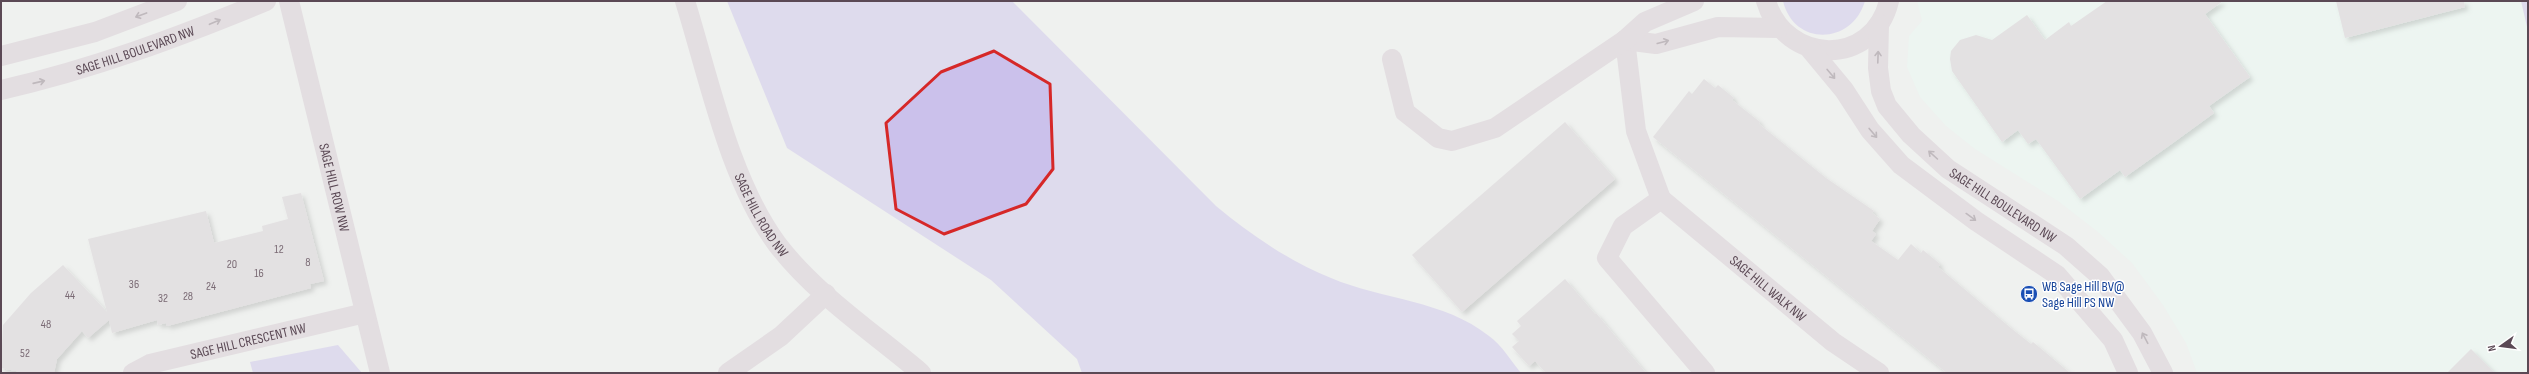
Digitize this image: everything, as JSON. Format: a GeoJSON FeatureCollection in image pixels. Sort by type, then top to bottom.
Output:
{"type":"FeatureCollection","features":[{"type":"Feature","properties":{"kind":"street"},"geometry":{"type":"LineString","coordinates":[[1,56],[95,32],[177,1]]}},
{"type":"Feature","properties":{"kind":"street","name":"SAGE HILL BOULEVARD NW"},"geometry":{"type":"LineString","coordinates":[[1,90],[54,78],[118,58],[188,34],[266,1]]}},
{"type":"Feature","properties":{"kind":"street","name":"SAGE HILL ROW NW"},"geometry":{"type":"LineString","coordinates":[[289,1],[380,373]]}},
{"type":"Feature","properties":{"kind":"street","name":"SAGE HILL ROAD NW"},"geometry":{"type":"LineString","coordinates":[[685,1],[731,152],[746,192],[777,243],[804,274],[826,294],[921,373]]}},
{"type":"Feature","properties":{"kind":"street"},"geometry":{"type":"LineString","coordinates":[[1392,60],[1405,112],[1438,138],[1452,141],[1495,128],[1625,40],[1645,22],[1694,1]]}},
{"type":"Feature","properties":{"kind":"street"},"geometry":{"type":"LineString","coordinates":[[1766,1],[1770,14],[1778,28],[1792,41],[1810,48],[1829,51],[1849,48],[1866,38],[1888,9]]}},
{"type":"Feature","properties":{"kind":"street","name":"SAGE HILL BOULEVARD NW"},"geometry":{"type":"LineString","coordinates":[[1888,9],[1878,68],[1881,91],[1887,106],[1911,135],[1948,169],[2066,246],[2100,276],[2142,333],[2163,373]]}},
{"type":"Feature","properties":{"kind":"street"},"geometry":{"type":"LineString","coordinates":[[1625,40],[1656,44],[1718,27],[1778,28]]}},
{"type":"Feature","properties":{"kind":"street"},"geometry":{"type":"LineString","coordinates":[[1625,40],[1636,131],[1661,199],[1623,226],[1607,258],[1705,373]]}},
{"type":"Feature","properties":{"kind":"street","name":"SAGE HILL BOULEVARD NW"},"geometry":{"type":"LineString","coordinates":[[1810,48],[1844,90],[1870,130],[1901,165],[1976,221],[2057,275],[2113,340],[2128,373]]}},
{"type":"Feature","properties":{"kind":"street","name":"SAGE HILL WALK NW"},"geometry":{"type":"LineString","coordinates":[[1661,199],[1833,342],[1878,373]]}},
{"type":"Feature","properties":{"kind":"street"},"geometry":{"type":"LineString","coordinates":[[728,373],[781,336],[826,294]]}},
{"type":"Feature","properties":{"kind":"street","name":"SAGE HILL CRESCENT NW"},"geometry":{"type":"LineString","coordinates":[[133,373],[150,364],[365,313]]}},
{"type":"Feature","properties":{"kind":"highlighted area"},"geometry":{"type":"Polygon","coordinates":[[[994,51],[1050,84],[1053,169],[1026,204],[944,234],[896,209],[886,123],[941,72],[994,51]]]}},
{"type":"Feature","properties":{"kind":"shaded area"},"geometry":{"type":"Polygon","coordinates":[[[727,1],[1012,1],[1216,206],[1243,227],[1300,264],[1331,278],[1433,308],[1453,315],[1471,324],[1494,340],[1521,373],[1082,373],[1077,359],[991,280],[787,148],[727,1]]]}},
{"type":"Feature","properties":{"kind":"shaded area"},"geometry":{"type":"Polygon","coordinates":[[[1783,1],[1865,1],[1858,16],[1848,26],[1836,32],[1823,35],[1810,33],[1799,27],[1789,16],[1783,1]]]}},
{"type":"Feature","properties":{"kind":"shaded area"},"geometry":{"type":"Polygon","coordinates":[[[1917,1],[2521,1],[2528,31],[2528,373],[2197,373],[2186,343],[2163,305],[2132,263],[2098,232],[2058,201],[1975,149],[1946,126],[1920,97],[1907,67],[1909,36],[1922,21],[1917,1]]]}},
{"type":"Feature","properties":{"kind":"shaded area"},"geometry":{"type":"Polygon","coordinates":[[[2521,1],[2528,1],[2528,31],[2521,1]]]}},
{"type":"Feature","properties":{"kind":"shaded area"},"geometry":{"type":"Polygon","coordinates":[[[338,345],[362,373],[253,373],[250,362],[338,345]]]}},
{"type":"Feature","properties":{"kind":"building"},"geometry":{"type":"Polygon","coordinates":[[[2107,1],[2223,1],[2205,14],[2250,77],[2209,106],[2214,113],[2170,145],[2125,177],[2120,170],[2080,199],[2036,139],[2028,144],[2018,130],[2002,142],[1952,71],[1950,59],[1951,51],[1960,40],[1976,35],[1992,40],[2027,15],[2045,40],[2069,22],[2071,26],[2107,1]]]}},
{"type":"Feature","properties":{"kind":"building"},"geometry":{"type":"Polygon","coordinates":[[[2336,1],[2464,1],[2465,7],[2345,38],[2336,1]]]}},
{"type":"Feature","properties":{"kind":"building"},"geometry":{"type":"Polygon","coordinates":[[[1704,79],[1715,88],[1718,85],[1734,98],[1732,100],[1760,122],[1759,124],[1826,178],[1874,211],[1872,213],[1880,219],[1872,231],[1876,234],[1871,241],[1898,260],[1911,244],[1921,253],[1923,250],[1940,264],[1938,267],[2012,329],[2031,344],[2033,342],[2070,373],[1947,373],[1653,137],[1689,91],[1692,94],[1704,79]]]}},
{"type":"Feature","properties":{"kind":"building"},"geometry":{"type":"Polygon","coordinates":[[[1565,122],[1615,179],[1462,312],[1412,255],[1565,122]]]}},
{"type":"Feature","properties":{"kind":"building"},"geometry":{"type":"Polygon","coordinates":[[[301,193],[324,281],[310,284],[311,288],[167,326],[166,323],[158,325],[157,320],[112,333],[109,320],[88,338],[82,331],[57,359],[54,373],[26,373],[1,368],[3,325],[31,293],[63,265],[107,312],[88,239],[206,211],[214,243],[263,231],[262,226],[288,219],[282,197],[301,193]]]}},
{"type":"Feature","properties":{"kind":"building"},"geometry":{"type":"Polygon","coordinates":[[[1565,279],[1595,314],[1596,313],[1646,373],[1546,373],[1535,361],[1529,366],[1512,347],[1519,341],[1512,334],[1521,326],[1517,321],[1565,279]]]}},
{"type":"Feature","properties":{"kind":"building"},"geometry":{"type":"Polygon","coordinates":[[[2471,349],[2495,373],[2447,373],[2471,349]]]}},
{"type":"Feature","properties":{"kind":"place","name":"WB Sage Hill BV@ Sage Hill PS NW"},"geometry":{"type":"Point","coordinates":[2029,294]}}]}
